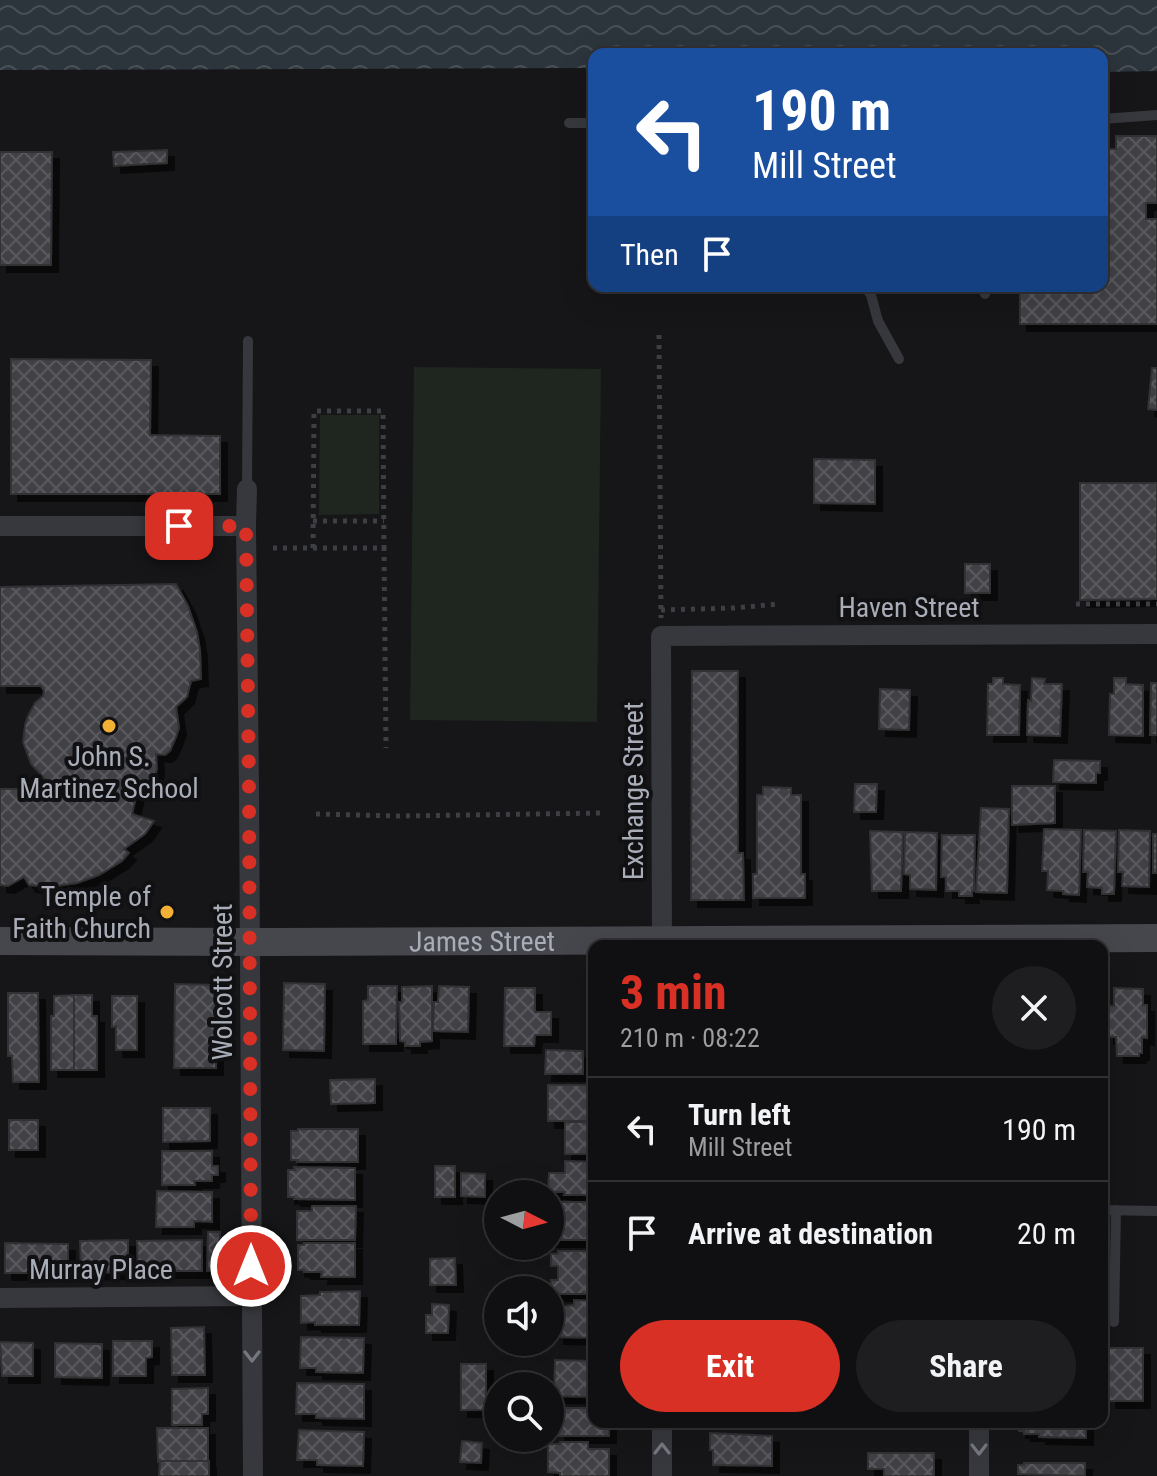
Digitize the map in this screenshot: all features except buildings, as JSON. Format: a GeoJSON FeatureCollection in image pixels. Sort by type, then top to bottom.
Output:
{"type":"FeatureCollection","features":[{"type":"Feature","properties":{"kind":"main road","name":"James Street"},"geometry":{"type":"LineString","coordinates":[[1085,940],[1157,938]]}},
{"type":"Feature","properties":{"kind":"main road","name":"James Street"},"geometry":{"type":"LineString","coordinates":[[0,941],[588,943]]}},
{"type":"Feature","properties":{"kind":"street","name":"Wolcott Street"},"geometry":{"type":"LineString","coordinates":[[247,489],[253,1476]]}},
{"type":"Feature","properties":{"kind":"street"},"geometry":{"type":"LineString","coordinates":[[0,526],[246,526]]}},
{"type":"Feature","properties":{"kind":"street","name":"Haven Street"},"geometry":{"type":"LineString","coordinates":[[661,636],[1157,634]]}},
{"type":"Feature","properties":{"kind":"street","name":"Exchange Street"},"geometry":{"type":"LineString","coordinates":[[661,636],[662,940]]}},
{"type":"Feature","properties":{"kind":"street","name":"Murray Place"},"geometry":{"type":"LineString","coordinates":[[0,1298],[251,1296]]}},
{"type":"Feature","properties":{"kind":"street"},"geometry":{"type":"LineString","coordinates":[[662,1428],[662,1476]]}},
{"type":"Feature","properties":{"kind":"street"},"geometry":{"type":"LineString","coordinates":[[979,1428],[979,1476]]}},
{"type":"Feature","properties":{"kind":"lane"},"geometry":{"type":"LineString","coordinates":[[1108,119],[1157,115]]}},
{"type":"Feature","properties":{"kind":"lane"},"geometry":{"type":"LineString","coordinates":[[569,123],[588,123]]}},
{"type":"Feature","properties":{"kind":"lane"},"geometry":{"type":"LineString","coordinates":[[869,292],[878,321],[899,359]]}},
{"type":"Feature","properties":{"kind":"lane"},"geometry":{"type":"LineString","coordinates":[[247,489],[248,341]]}},
{"type":"Feature","properties":{"kind":"lane"},"geometry":{"type":"LineString","coordinates":[[1108,1210],[1157,1211]]}},
{"type":"Feature","properties":{"kind":"lane"},"geometry":{"type":"LineString","coordinates":[[1114,1322],[1116,1210]]}},
{"type":"Feature","properties":{"kind":"path"},"geometry":{"type":"LineString","coordinates":[[659,335],[661,610],[779,604]]}},
{"type":"Feature","properties":{"kind":"path"},"geometry":{"type":"LineString","coordinates":[[313,548],[314,411],[383,411],[386,748]]}},
{"type":"Feature","properties":{"kind":"path"},"geometry":{"type":"LineString","coordinates":[[313,521],[384,521]]}},
{"type":"Feature","properties":{"kind":"path"},"geometry":{"type":"LineString","coordinates":[[273,548],[384,548]]}},
{"type":"Feature","properties":{"kind":"path"},"geometry":{"type":"LineString","coordinates":[[1076,604],[1157,604]]}},
{"type":"Feature","properties":{"kind":"path"},"geometry":{"type":"LineString","coordinates":[[316,814],[601,813]]}},
{"type":"Feature","properties":{"kind":"shaded area"},"geometry":{"type":"Polygon","coordinates":[[[414,367],[601,369],[597,722],[410,720],[414,367]]]}},
{"type":"Feature","properties":{"kind":"shaded area"},"geometry":{"type":"Polygon","coordinates":[[[320,415],[379,415],[379,514],[319,515],[320,415]]]}},
{"type":"Feature","properties":{"kind":"water"},"geometry":{"type":"Polygon","coordinates":[[[0,0],[1157,0],[1157,71],[1108,72],[1108,48],[588,48],[588,68],[0,70],[0,0]]]}},
{"type":"Feature","properties":{"kind":"place","name":"John S. Martinez School"},"geometry":{"type":"Point","coordinates":[109,726]}},
{"type":"Feature","properties":{"kind":"place","name":"Temple of Faith Church"},"geometry":{"type":"Point","coordinates":[167,912]}},
{"type":"Feature","properties":{"kind":"route"},"geometry":{"type":"LineString","coordinates":[[179,526],[246,526],[251,1266]]}}]}
